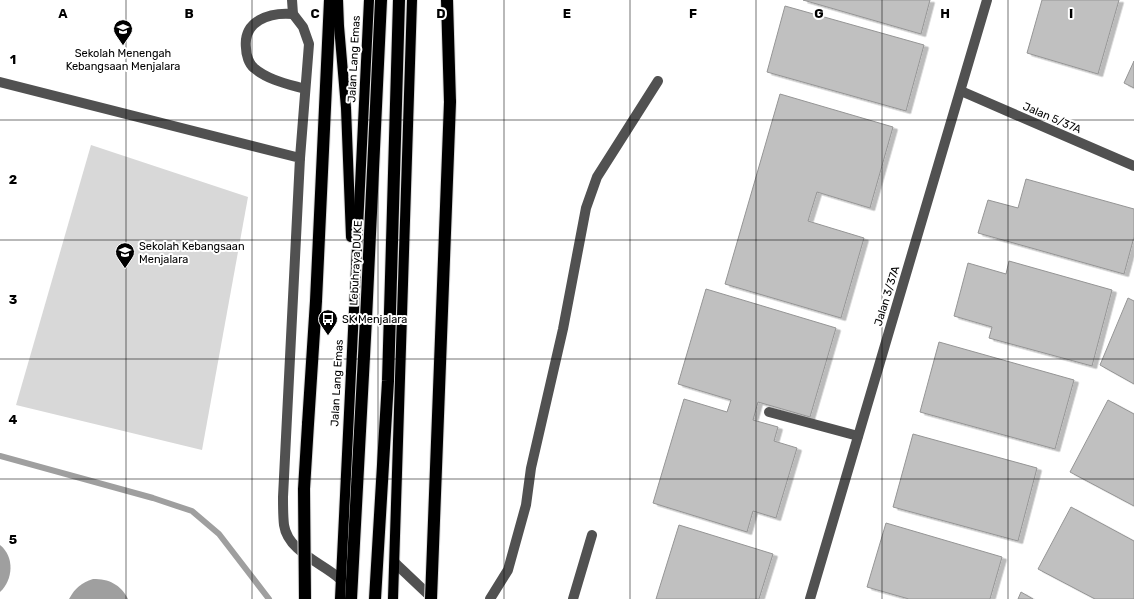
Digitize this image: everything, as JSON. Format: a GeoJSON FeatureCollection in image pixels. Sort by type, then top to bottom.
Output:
{"type":"FeatureCollection","features":[{"type":"Feature","properties":{"kind":"highway"},"geometry":{"type":"LineString","coordinates":[[305,599],[304,489],[316,301],[330,0]]}},
{"type":"Feature","properties":{"kind":"highway","name":"Lebuhraya DUKE"},"geometry":{"type":"LineString","coordinates":[[351,599],[381,0]]}},
{"type":"Feature","properties":{"kind":"highway"},"geometry":{"type":"LineString","coordinates":[[375,599],[388,381],[399,0]]}},
{"type":"Feature","properties":{"kind":"highway"},"geometry":{"type":"LineString","coordinates":[[432,599],[450,102],[447,0]]}},
{"type":"Feature","properties":{"kind":"main road"},"geometry":{"type":"LineString","coordinates":[[338,0],[346,108],[353,303]]}},
{"type":"Feature","properties":{"kind":"main road","name":"Jalan Lang Emas"},"geometry":{"type":"LineString","coordinates":[[340,599],[353,303],[369,0]]}},
{"type":"Feature","properties":{"kind":"main road"},"geometry":{"type":"LineString","coordinates":[[393,599],[412,0]]}},
{"type":"Feature","properties":{"kind":"street"},"geometry":{"type":"LineString","coordinates":[[292,0],[293,14],[303,28],[309,44],[300,158],[283,497],[284,527],[292,541],[305,556],[330,569],[340,579]]}},
{"type":"Feature","properties":{"kind":"street","name":"Jalan 3/37A"},"geometry":{"type":"LineString","coordinates":[[810,599],[987,0]]}},
{"type":"Feature","properties":{"kind":"street"},"geometry":{"type":"LineString","coordinates":[[293,14],[282,13],[254,22],[245,38],[246,55],[252,67],[269,78],[305,89]]}},
{"type":"Feature","properties":{"kind":"street"},"geometry":{"type":"LineString","coordinates":[[490,599],[508,570],[526,505],[531,468],[562,329],[586,208],[597,177],[658,81]]}},
{"type":"Feature","properties":{"kind":"street"},"geometry":{"type":"LineString","coordinates":[[0,82],[300,158]]}},
{"type":"Feature","properties":{"kind":"street","name":"Jalan 5/37A"},"geometry":{"type":"LineString","coordinates":[[961,92],[1134,166]]}},
{"type":"Feature","properties":{"kind":"street"},"geometry":{"type":"LineString","coordinates":[[769,412],[858,436]]}},
{"type":"Feature","properties":{"kind":"street"},"geometry":{"type":"LineString","coordinates":[[573,599],[592,535]]}},
{"type":"Feature","properties":{"kind":"street"},"geometry":{"type":"LineString","coordinates":[[395,563],[432,599]]}},
{"type":"Feature","properties":{"kind":"shaded area"},"geometry":{"type":"Polygon","coordinates":[[[91,145],[248,197],[202,450],[16,405],[91,145]]]}},
{"type":"Feature","properties":{"kind":"shaded area"},"geometry":{"type":"Polygon","coordinates":[[[0,545],[5,550],[10,562],[10,575],[8,581],[0,592],[0,545]]]}},
{"type":"Feature","properties":{"kind":"shaded area"},"geometry":{"type":"Polygon","coordinates":[[[93,579],[114,583],[128,599],[69,599],[79,586],[93,579]]]}},
{"type":"Feature","properties":{"kind":"building"},"geometry":{"type":"Polygon","coordinates":[[[803,0],[930,0],[921,34],[803,0]]]}},
{"type":"Feature","properties":{"kind":"building"},"geometry":{"type":"Polygon","coordinates":[[[1042,0],[1119,0],[1098,74],[1027,53],[1042,0]]]}},
{"type":"Feature","properties":{"kind":"building"},"geometry":{"type":"Polygon","coordinates":[[[785,6],[924,45],[906,111],[767,72],[785,6]]]}},
{"type":"Feature","properties":{"kind":"building"},"geometry":{"type":"Polygon","coordinates":[[[1134,61],[1134,88],[1124,83],[1134,61]]]}},
{"type":"Feature","properties":{"kind":"building"},"geometry":{"type":"Polygon","coordinates":[[[780,94],[893,127],[870,208],[817,192],[808,221],[864,238],[841,318],[725,284],[780,94]]]}},
{"type":"Feature","properties":{"kind":"building"},"geometry":{"type":"Polygon","coordinates":[[[1026,179],[1134,209],[1134,237],[1124,274],[978,233],[988,200],[1018,208],[1026,179]]]}},
{"type":"Feature","properties":{"kind":"building"},"geometry":{"type":"Polygon","coordinates":[[[1009,261],[1112,290],[1092,366],[989,338],[992,327],[954,316],[968,263],[1006,274],[1009,261]]]}},
{"type":"Feature","properties":{"kind":"building"},"geometry":{"type":"Polygon","coordinates":[[[706,289],[836,328],[810,417],[758,402],[753,420],[778,427],[774,441],[797,448],[776,518],[753,511],[747,532],[653,503],[684,399],[727,412],[731,400],[678,384],[706,289]]]}},
{"type":"Feature","properties":{"kind":"building"},"geometry":{"type":"Polygon","coordinates":[[[1128,298],[1134,301],[1134,384],[1100,365],[1128,298]]]}},
{"type":"Feature","properties":{"kind":"building"},"geometry":{"type":"Polygon","coordinates":[[[939,342],[1074,380],[1055,449],[920,412],[939,342]]]}},
{"type":"Feature","properties":{"kind":"building"},"geometry":{"type":"Polygon","coordinates":[[[1108,400],[1134,414],[1134,506],[1070,472],[1108,400]]]}},
{"type":"Feature","properties":{"kind":"building"},"geometry":{"type":"Polygon","coordinates":[[[913,434],[1037,468],[1018,541],[893,507],[913,434]]]}},
{"type":"Feature","properties":{"kind":"building"},"geometry":{"type":"Polygon","coordinates":[[[1071,507],[1134,541],[1134,599],[1095,599],[1038,569],[1071,507]]]}},
{"type":"Feature","properties":{"kind":"building"},"geometry":{"type":"Polygon","coordinates":[[[886,523],[1002,557],[990,599],[909,599],[867,587],[886,523]]]}},
{"type":"Feature","properties":{"kind":"building"},"geometry":{"type":"Polygon","coordinates":[[[679,525],[773,554],[759,599],[656,599],[679,525]]]}},
{"type":"Feature","properties":{"kind":"building"},"geometry":{"type":"Polygon","coordinates":[[[1021,592],[1033,599],[1018,599],[1021,592]]]}},
{"type":"Feature","properties":{"kind":"waterway"},"geometry":{"type":"LineString","coordinates":[[0,456],[153,498],[192,511],[219,534],[269,599]]}},
{"type":"Feature","properties":{"kind":"place","name":"Sekolah Menengah Kebangsaan Menjalara"},"geometry":{"type":"Point","coordinates":[123,46]}},
{"type":"Feature","properties":{"kind":"place","name":"Sekolah Kebangsaan Menjalara"},"geometry":{"type":"Point","coordinates":[125,269]}},
{"type":"Feature","properties":{"kind":"place","name":"SK Menjalara"},"geometry":{"type":"Point","coordinates":[328,336]}}]}
